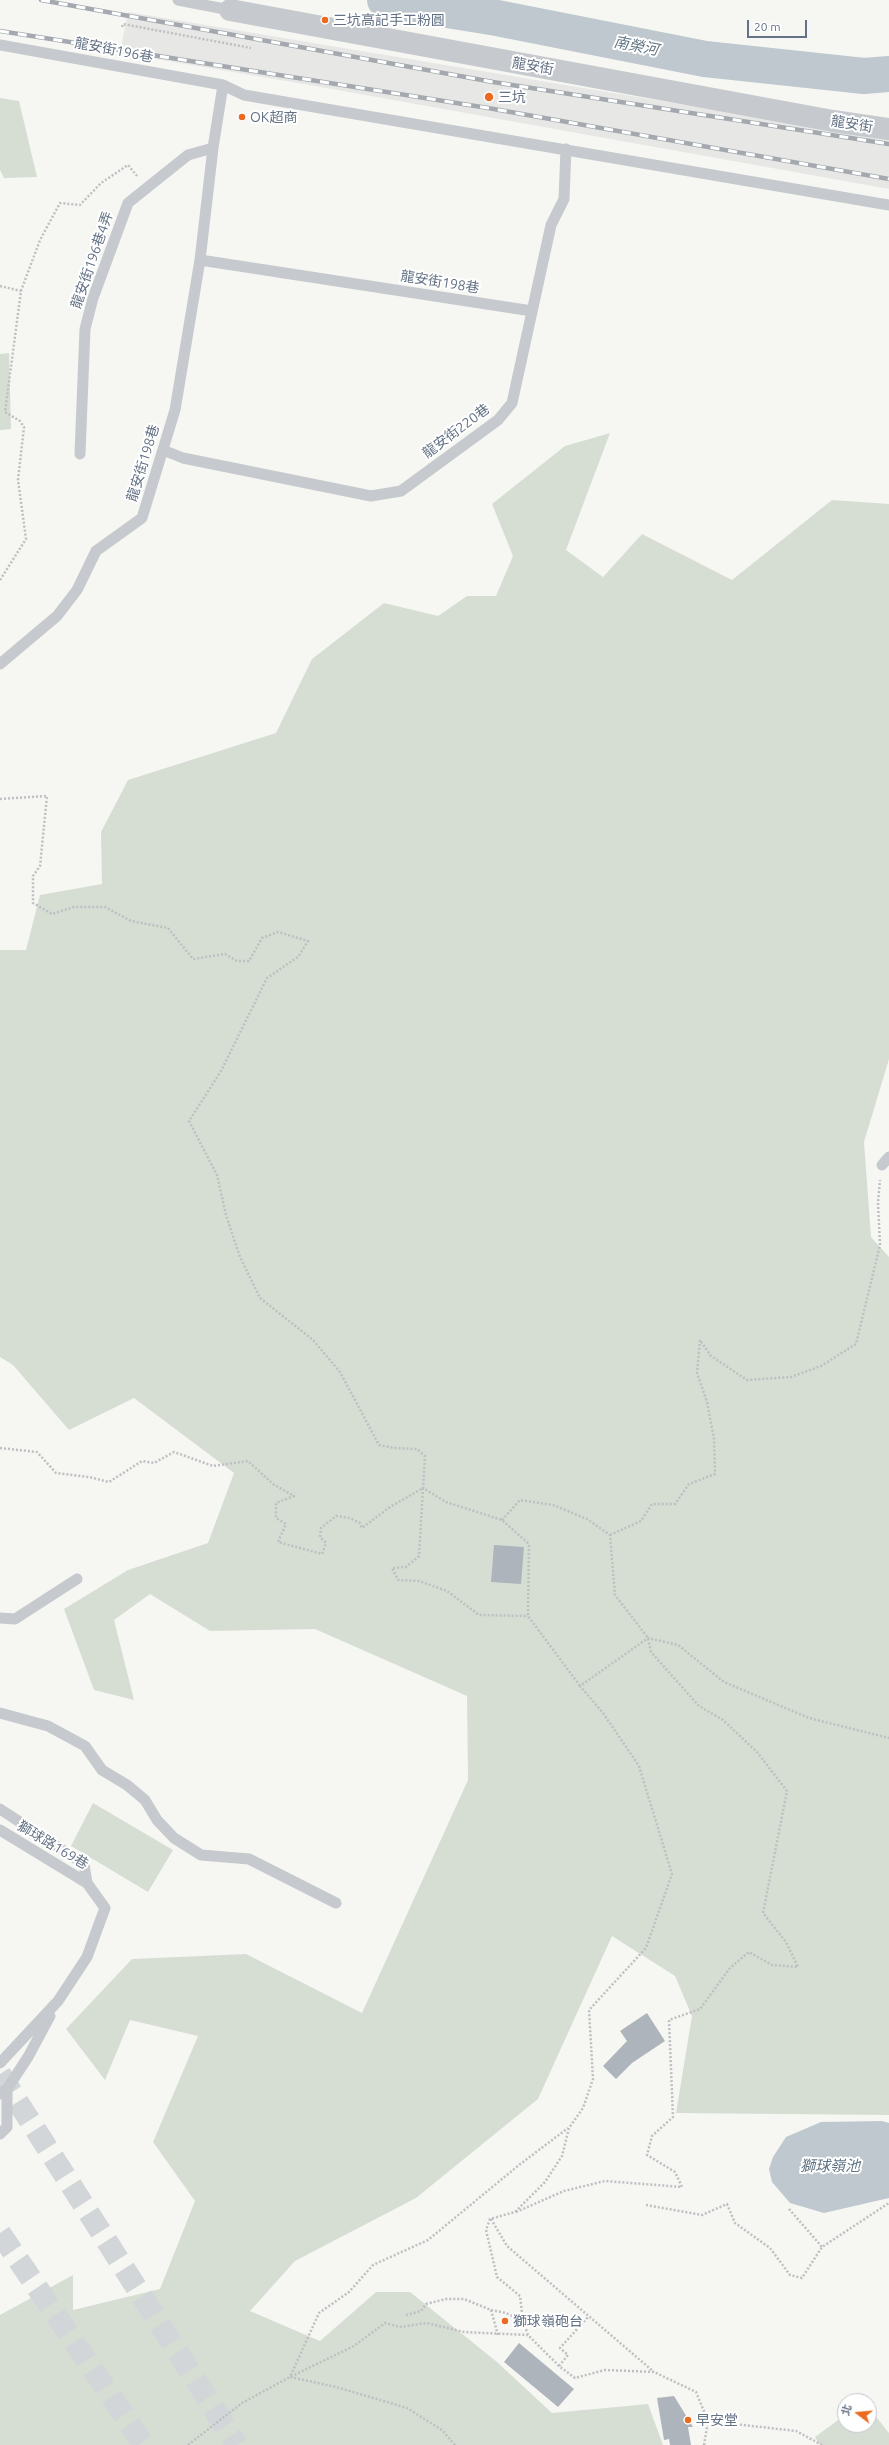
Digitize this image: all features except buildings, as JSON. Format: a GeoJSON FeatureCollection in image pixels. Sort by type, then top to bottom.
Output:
{"type":"FeatureCollection","features":[{"type":"Feature","properties":{"kind":"street","name":"龍安街"},"geometry":{"type":"LineString","coordinates":[[230,5],[833,121],[889,130]]}},
{"type":"Feature","properties":{"kind":"lane","name":"龍安街"},"geometry":{"type":"LineString","coordinates":[[178,0],[230,5]]}},
{"type":"Feature","properties":{"kind":"lane","name":"龍安街196巷"},"geometry":{"type":"LineString","coordinates":[[0,45],[223,85]]}},
{"type":"Feature","properties":{"kind":"lane","name":"龍安街198巷"},"geometry":{"type":"LineString","coordinates":[[0,664],[57,616],[77,590],[96,551],[142,518],[175,410],[200,260],[213,148],[223,85]]}},
{"type":"Feature","properties":{"kind":"lane"},"geometry":{"type":"LineString","coordinates":[[223,85],[244,95],[889,205]]}},
{"type":"Feature","properties":{"kind":"lane","name":"龍安街196巷4弄"},"geometry":{"type":"LineString","coordinates":[[80,454],[85,329],[93,298],[128,202],[147,189],[188,155],[213,148]]}},
{"type":"Feature","properties":{"kind":"lane","name":"龍安街220巷"},"geometry":{"type":"LineString","coordinates":[[163,450],[183,458],[372,496],[402,491],[498,420],[512,403],[551,225],[564,199],[566,149]]}},
{"type":"Feature","properties":{"kind":"lane","name":"龍安街198巷"},"geometry":{"type":"LineString","coordinates":[[200,260],[532,311]]}},
{"type":"Feature","properties":{"kind":"lane"},"geometry":{"type":"LineString","coordinates":[[0,1618],[15,1618],[77,1579]]}},
{"type":"Feature","properties":{"kind":"lane"},"geometry":{"type":"LineString","coordinates":[[0,1713],[48,1726],[85,1746],[102,1770],[127,1785],[145,1800],[157,1820],[174,1838],[201,1855],[249,1859],[336,1903]]}},
{"type":"Feature","properties":{"kind":"lane"},"geometry":{"type":"LineString","coordinates":[[0,1809],[84,1864],[87,1883]]}},
{"type":"Feature","properties":{"kind":"lane","name":"獅球路169巷"},"geometry":{"type":"LineString","coordinates":[[0,1830],[87,1883],[105,1908],[86,1957],[58,2001],[0,2063]]}},
{"type":"Feature","properties":{"kind":"lane"},"geometry":{"type":"LineString","coordinates":[[0,2134],[7,2127],[4,2091],[28,2057],[58,2001]]}},
{"type":"Feature","properties":{"kind":"path"},"geometry":{"type":"LineString","coordinates":[[122,27],[123,24],[251,48]]}},
{"type":"Feature","properties":{"kind":"path"},"geometry":{"type":"LineString","coordinates":[[0,580],[26,539],[18,480],[24,427],[20,421],[5,412],[21,291],[40,240],[60,203],[80,205],[101,183],[128,165],[147,189]]}},
{"type":"Feature","properties":{"kind":"path"},"geometry":{"type":"LineString","coordinates":[[0,286],[21,291]]}},
{"type":"Feature","properties":{"kind":"path"},"geometry":{"type":"LineString","coordinates":[[0,799],[47,796],[40,866],[33,876],[33,903],[52,914],[74,907],[105,907],[131,921],[168,928],[193,959],[225,954],[237,961],[249,961],[262,938],[278,932],[308,941],[298,957],[267,978],[221,1071],[189,1121],[216,1175],[226,1215],[240,1257],[260,1298],[314,1340],[340,1372],[380,1445],[394,1448],[417,1449],[425,1456],[419,1556],[406,1567],[392,1568],[398,1580],[419,1581],[448,1591],[479,1615],[528,1616]]}},
{"type":"Feature","properties":{"kind":"path"},"geometry":{"type":"LineString","coordinates":[[610,1535],[641,1521],[652,1504],[675,1504],[689,1484],[715,1474],[711,1424],[707,1402],[697,1373],[700,1340],[711,1356],[747,1380],[791,1377],[821,1366],[856,1344],[880,1245],[878,1203],[885,1161]]}},
{"type":"Feature","properties":{"kind":"path"},"geometry":{"type":"LineString","coordinates":[[0,1448],[37,1452],[56,1473],[89,1477],[109,1482],[142,1461],[154,1463],[174,1452],[213,1466],[248,1461],[273,1484],[294,1496],[276,1503],[276,1518],[286,1524],[278,1542],[322,1554],[326,1543],[320,1537],[321,1528],[336,1516],[350,1518],[360,1523],[362,1528],[390,1507],[423,1488]]}},
{"type":"Feature","properties":{"kind":"path"},"geometry":{"type":"LineString","coordinates":[[290,2377],[320,2313],[349,2292],[373,2266],[428,2240],[519,2165],[569,2128],[583,2108],[593,2079],[589,2010],[646,1948],[672,1874],[639,1766],[603,1713],[580,1686],[528,1616],[530,1544],[502,1520],[446,1502],[423,1488]]}},
{"type":"Feature","properties":{"kind":"path"},"geometry":{"type":"LineString","coordinates":[[490,2219],[515,2212],[564,2191],[605,2181],[682,2187],[675,2172],[647,2155],[652,2136],[673,2117],[668,2020],[700,2009],[730,1968],[749,1952],[772,1965],[798,1967],[786,1942],[764,1913],[787,1791],[757,1752],[723,1720],[699,1706],[651,1652],[648,1638],[615,1595],[610,1535],[588,1519],[553,1505],[520,1500],[502,1520]]}},
{"type":"Feature","properties":{"kind":"path"},"geometry":{"type":"LineString","coordinates":[[580,1686],[648,1638],[678,1645],[724,1682],[809,1718],[889,1738]]}},
{"type":"Feature","properties":{"kind":"path"},"geometry":{"type":"LineString","coordinates":[[515,2212],[544,2182],[562,2156],[569,2128]]}},
{"type":"Feature","properties":{"kind":"path"},"geometry":{"type":"LineString","coordinates":[[646,2205],[702,2215],[727,2204],[735,2223],[770,2248],[790,2275],[802,2278],[822,2247],[889,2203]]}},
{"type":"Feature","properties":{"kind":"path"},"geometry":{"type":"LineString","coordinates":[[789,2209],[822,2247]]}},
{"type":"Feature","properties":{"kind":"path"},"geometry":{"type":"LineString","coordinates":[[490,2219],[507,2246],[654,2372],[696,2392],[708,2421],[704,2445]]}},
{"type":"Feature","properties":{"kind":"path"},"geometry":{"type":"LineString","coordinates":[[490,2219],[486,2230],[497,2277],[520,2296],[523,2321],[528,2335],[559,2366],[575,2378],[605,2370],[654,2372]]}},
{"type":"Feature","properties":{"kind":"path"},"geometry":{"type":"LineString","coordinates":[[406,2315],[421,2311],[426,2304],[446,2299],[464,2299],[491,2310],[506,2312],[523,2321]]}},
{"type":"Feature","properties":{"kind":"path"},"geometry":{"type":"LineString","coordinates":[[491,2310],[498,2335]]}},
{"type":"Feature","properties":{"kind":"path"},"geometry":{"type":"LineString","coordinates":[[559,2366],[568,2355],[560,2348],[589,2316]]}},
{"type":"Feature","properties":{"kind":"path"},"geometry":{"type":"LineString","coordinates":[[188,2445],[242,2403],[290,2377],[354,2346],[385,2323],[400,2327],[427,2323],[464,2332],[498,2335],[528,2335]]}},
{"type":"Feature","properties":{"kind":"path"},"geometry":{"type":"LineString","coordinates":[[290,2377],[336,2387],[407,2408],[442,2430],[455,2445]]}},
{"type":"Feature","properties":{"kind":"path"},"geometry":{"type":"LineString","coordinates":[[708,2421],[796,2432],[822,2445]]}},
{"type":"Feature","properties":{"kind":"shaded area"},"geometry":{"type":"Polygon","coordinates":[[[128,12],[889,139],[889,189],[304,84],[120,53],[128,12]]]}},
{"type":"Feature","properties":{"kind":"shaded area"},"geometry":{"type":"Polygon","coordinates":[[[0,98],[19,101],[37,177],[4,178],[0,170],[0,98]]]}},
{"type":"Feature","properties":{"kind":"shaded area"},"geometry":{"type":"Polygon","coordinates":[[[9,353],[11,429],[0,430],[0,354],[9,353]]]}},
{"type":"Feature","properties":{"kind":"shaded area"},"geometry":{"type":"Polygon","coordinates":[[[610,433],[566,550],[603,577],[642,534],[732,580],[832,500],[889,504],[889,1059],[864,1142],[871,1237],[889,1257],[889,2115],[676,2113],[692,2016],[675,1976],[612,1936],[538,2099],[416,2198],[295,2261],[250,2311],[320,2341],[376,2292],[410,2292],[497,2362],[552,2413],[648,2404],[663,2445],[0,2445],[0,2315],[73,2275],[73,2310],[160,2289],[195,2201],[153,2142],[198,2036],[130,2020],[105,2080],[66,2029],[132,1959],[246,1954],[362,2013],[468,1780],[467,1696],[315,1629],[210,1631],[150,1594],[114,1620],[134,1700],[94,1690],[64,1609],[128,1570],[208,1543],[234,1473],[134,1398],[69,1430],[13,1365],[0,1357],[0,950],[26,950],[40,895],[102,884],[101,832],[128,780],[276,733],[312,659],[384,603],[438,616],[467,596],[496,596],[513,556],[492,504],[565,446],[610,433]]]}},
{"type":"Feature","properties":{"kind":"shaded area"},"geometry":{"type":"Polygon","coordinates":[[[93,1803],[173,1850],[148,1892],[71,1846],[93,1803]]]}},
{"type":"Feature","properties":{"kind":"shaded area"},"geometry":{"type":"Polygon","coordinates":[[[877,2418],[889,2433],[889,2445],[820,2445],[815,2437],[837,2421],[837,2433],[877,2433],[877,2418]]]}},
{"type":"Feature","properties":{"kind":"water","name":"獅球嶺池"},"geometry":{"type":"Polygon","coordinates":[[[882,2121],[889,2123],[889,2198],[824,2213],[790,2203],[772,2182],[769,2169],[773,2157],[786,2137],[821,2122],[882,2121]]]}},
{"type":"Feature","properties":{"kind":"waterway","name":"南榮河"},"geometry":{"type":"LineString","coordinates":[[385,0],[497,18],[705,59],[864,76],[889,74]]}},
{"type":"Feature","properties":{"kind":"tunnel"},"geometry":{"type":"LineString","coordinates":[[0,2074],[237,2445]]}},
{"type":"Feature","properties":{"kind":"tunnel"},"geometry":{"type":"LineString","coordinates":[[0,2233],[144,2445]]}},
{"type":"Feature","properties":{"kind":"railway"},"geometry":{"type":"LineString","coordinates":[[41,0],[493,82],[889,144]]}},
{"type":"Feature","properties":{"kind":"railway"},"geometry":{"type":"LineString","coordinates":[[0,31],[488,108],[889,179]]}},
{"type":"Feature","properties":{"kind":"place","name":"三坑高記手工粉圓"},"geometry":{"type":"Point","coordinates":[325,20]}},
{"type":"Feature","properties":{"kind":"place","name":"三坑"},"geometry":{"type":"Point","coordinates":[489,97]}},
{"type":"Feature","properties":{"kind":"place","name":"OK超商"},"geometry":{"type":"Point","coordinates":[242,117]}},
{"type":"Feature","properties":{"kind":"place","name":"獅球嶺砲台"},"geometry":{"type":"Point","coordinates":[505,2321]}},
{"type":"Feature","properties":{"kind":"place","name":"早安堂"},"geometry":{"type":"Point","coordinates":[688,2420]}}]}
